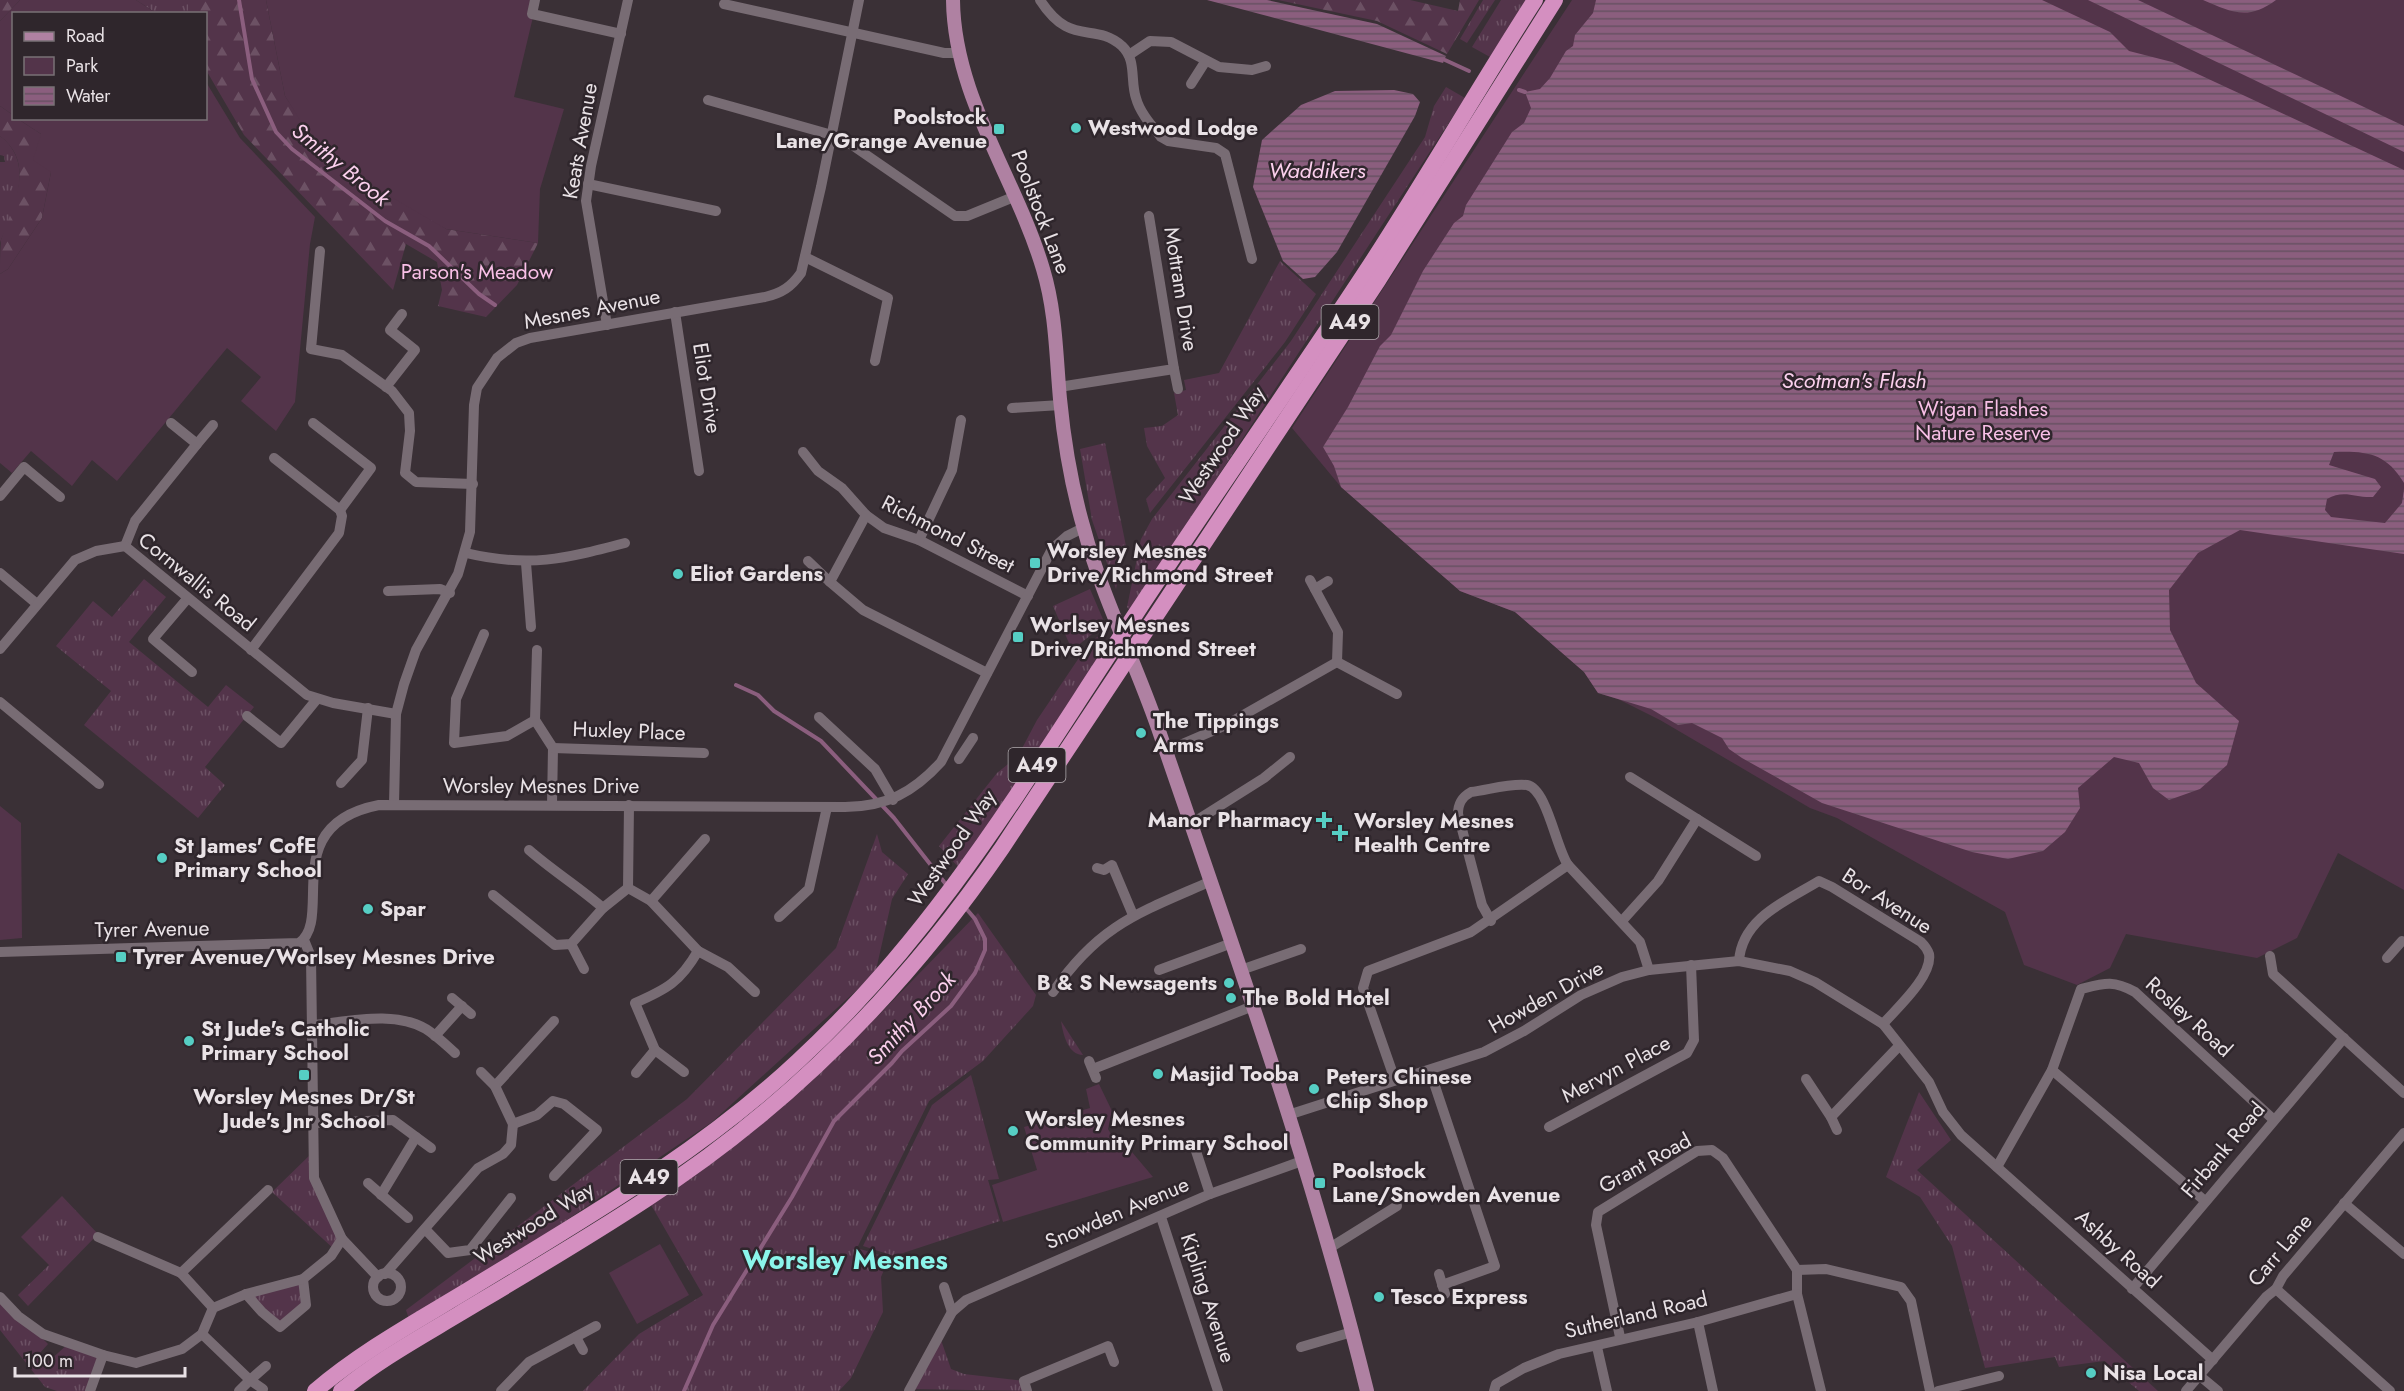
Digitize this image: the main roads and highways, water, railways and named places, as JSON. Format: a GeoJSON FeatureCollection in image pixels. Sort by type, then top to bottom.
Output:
{"type":"FeatureCollection","features":[{"type":"Feature","properties":{"kind":"highway","name":"Westwood Way"},"geometry":{"type":"LineString","coordinates":[[968,883],[1111,651],[1368,269],[1535,0]]}},
{"type":"Feature","properties":{"kind":"highway","name":"Westwood Way"},"geometry":{"type":"LineString","coordinates":[[341,1391],[401,1349],[646,1199],[743,1131],[849,1036],[968,883],[1119,669],[1379,279],[1555,0]]}},
{"type":"Feature","properties":{"kind":"highway","name":"Westwood Way"},"geometry":{"type":"LineString","coordinates":[[315,1391],[362,1355],[597,1212],[711,1135],[795,1064],[943,916]]}},
{"type":"Feature","properties":{"kind":"main road","name":"Poolstock Lane"},"geometry":{"type":"LineString","coordinates":[[953,2],[958,53],[978,113],[1016,196],[1040,259],[1051,301],[1056,331],[1060,405],[1083,528],[1105,593],[1166,751],[1253,1006],[1302,1161],[1367,1391]]}},
{"type":"Feature","properties":{"kind":"water"},"geometry":{"type":"Polygon","coordinates":[[[1207,0],[1267,0],[1377,24],[1446,56],[1443,63],[1207,0]]]}},
{"type":"Feature","properties":{"kind":"water","name":"Scotman's Flash"},"geometry":{"type":"Polygon","coordinates":[[[1596,0],[2042,0],[2110,32],[2129,51],[2172,62],[2404,170],[2404,483],[2390,465],[2375,456],[2356,452],[2334,452],[2329,465],[2375,479],[2381,487],[2373,497],[2344,494],[2333,496],[2327,499],[2325,510],[2331,517],[2385,523],[2402,503],[2404,489],[2404,554],[2240,530],[2198,553],[2169,590],[2170,630],[2196,683],[2239,721],[2227,765],[2200,789],[2169,800],[2153,788],[2139,763],[2114,757],[2078,788],[2080,808],[2065,832],[2043,851],[2008,859],[1972,852],[1822,803],[1742,758],[1729,749],[1722,738],[1692,723],[1678,725],[1651,709],[1598,693],[1584,672],[1515,612],[1460,591],[1341,487],[1334,466],[1323,447],[1348,407],[1380,346],[1391,335],[1423,271],[1454,223],[1463,216],[1466,205],[1512,132],[1524,123],[1531,108],[1525,92],[1540,89],[1550,78],[1566,51],[1573,46],[1575,35],[1593,13],[1596,0]]]}},
{"type":"Feature","properties":{"kind":"water"},"geometry":{"type":"Polygon","coordinates":[[[2088,0],[2138,0],[2404,126],[2404,152],[2088,0]]]}},
{"type":"Feature","properties":{"kind":"water"},"geometry":{"type":"Polygon","coordinates":[[[2203,0],[2276,0],[2257,11],[2239,12],[2203,0]]]}},
{"type":"Feature","properties":{"kind":"water","name":"Waddikers"},"geometry":{"type":"Polygon","coordinates":[[[1394,90],[1413,94],[1420,102],[1415,116],[1337,252],[1315,277],[1303,279],[1283,261],[1253,187],[1262,140],[1301,105],[1335,91],[1394,90]]]}},
{"type":"Feature","properties":{"kind":"waterway","name":"Smithy Brook"},"geometry":{"type":"LineString","coordinates":[[239,0],[252,79],[276,132],[292,149],[385,221],[429,246],[479,294],[495,305]]}},
{"type":"Feature","properties":{"kind":"waterway"},"geometry":{"type":"LineString","coordinates":[[1445,60],[1469,71]]}},
{"type":"Feature","properties":{"kind":"waterway"},"geometry":{"type":"LineString","coordinates":[[1519,90],[1525,92]]}},
{"type":"Feature","properties":{"kind":"waterway","name":"Smithy Brook"},"geometry":{"type":"LineString","coordinates":[[736,685],[758,695],[774,711],[821,741],[894,818],[948,887]]}},
{"type":"Feature","properties":{"kind":"waterway","name":"Smithy Brook"},"geometry":{"type":"LineString","coordinates":[[684,1391],[713,1325],[792,1197],[834,1121],[902,1051],[951,1006],[975,973],[985,950],[985,939],[975,919],[964,906]]}},
{"type":"Feature","properties":{"kind":"place","name":"Westwood Lodge"},"geometry":{"type":"Point","coordinates":[1076,128]}},
{"type":"Feature","properties":{"kind":"place","name":"Poolstock Lane/Grange Avenue"},"geometry":{"type":"Point","coordinates":[999,129]}},
{"type":"Feature","properties":{"kind":"place","name":"Worsley Mesnes Drive/Richmond Street"},"geometry":{"type":"Point","coordinates":[1035,563]}},
{"type":"Feature","properties":{"kind":"place","name":"Eliot Gardens"},"geometry":{"type":"Point","coordinates":[678,574]}},
{"type":"Feature","properties":{"kind":"place","name":"Worlsey Mesnes Drive/Richmond Street"},"geometry":{"type":"Point","coordinates":[1018,637]}},
{"type":"Feature","properties":{"kind":"place","name":"The Tippings Arms"},"geometry":{"type":"Point","coordinates":[1141,733]}},
{"type":"Feature","properties":{"kind":"place","name":"Manor Pharmacy"},"geometry":{"type":"Point","coordinates":[1324,820]}},
{"type":"Feature","properties":{"kind":"place","name":"Worsley Mesnes Health Centre"},"geometry":{"type":"Point","coordinates":[1340,833]}},
{"type":"Feature","properties":{"kind":"place","name":"St James' CofE Primary School"},"geometry":{"type":"Point","coordinates":[162,858]}},
{"type":"Feature","properties":{"kind":"place","name":"Spar"},"geometry":{"type":"Point","coordinates":[368,909]}},
{"type":"Feature","properties":{"kind":"place","name":"Tyrer Avenue/Worlsey Mesnes Drive"},"geometry":{"type":"Point","coordinates":[121,957]}},
{"type":"Feature","properties":{"kind":"place","name":"B & S Newsagents"},"geometry":{"type":"Point","coordinates":[1229,983]}},
{"type":"Feature","properties":{"kind":"place","name":"The Bold Hotel"},"geometry":{"type":"Point","coordinates":[1231,998]}},
{"type":"Feature","properties":{"kind":"place","name":"St Jude's Catholic Primary School"},"geometry":{"type":"Point","coordinates":[189,1041]}},
{"type":"Feature","properties":{"kind":"place","name":"Masjid Tooba"},"geometry":{"type":"Point","coordinates":[1158,1074]}},
{"type":"Feature","properties":{"kind":"place","name":"Worsley Mesnes Dr/St Jude's Jnr School"},"geometry":{"type":"Point","coordinates":[304,1075]}},
{"type":"Feature","properties":{"kind":"place","name":"Peters Chinese Chip Shop"},"geometry":{"type":"Point","coordinates":[1314,1089]}},
{"type":"Feature","properties":{"kind":"place","name":"Worsley Mesnes Community Primary School"},"geometry":{"type":"Point","coordinates":[1013,1131]}},
{"type":"Feature","properties":{"kind":"place","name":"Poolstock Lane/Snowden Avenue"},"geometry":{"type":"Point","coordinates":[1320,1183]}},
{"type":"Feature","properties":{"kind":"place","name":"Tesco Express"},"geometry":{"type":"Point","coordinates":[1379,1297]}},
{"type":"Feature","properties":{"kind":"place","name":"Nisa Local"},"geometry":{"type":"Point","coordinates":[2091,1373]}},
{"type":"Feature","properties":{"kind":"district","name":"Worsley Mesnes"},"geometry":{"type":"Point","coordinates":[845,1259]}},
{"type":"Feature","properties":{"kind":"park label","name":"Parson's Meadow"},"geometry":{"type":"Point","coordinates":[477,272]}},
{"type":"Feature","properties":{"kind":"park label","name":"Wigan Flashes Nature Reserve"},"geometry":{"type":"Point","coordinates":[1983,421]}}]}
